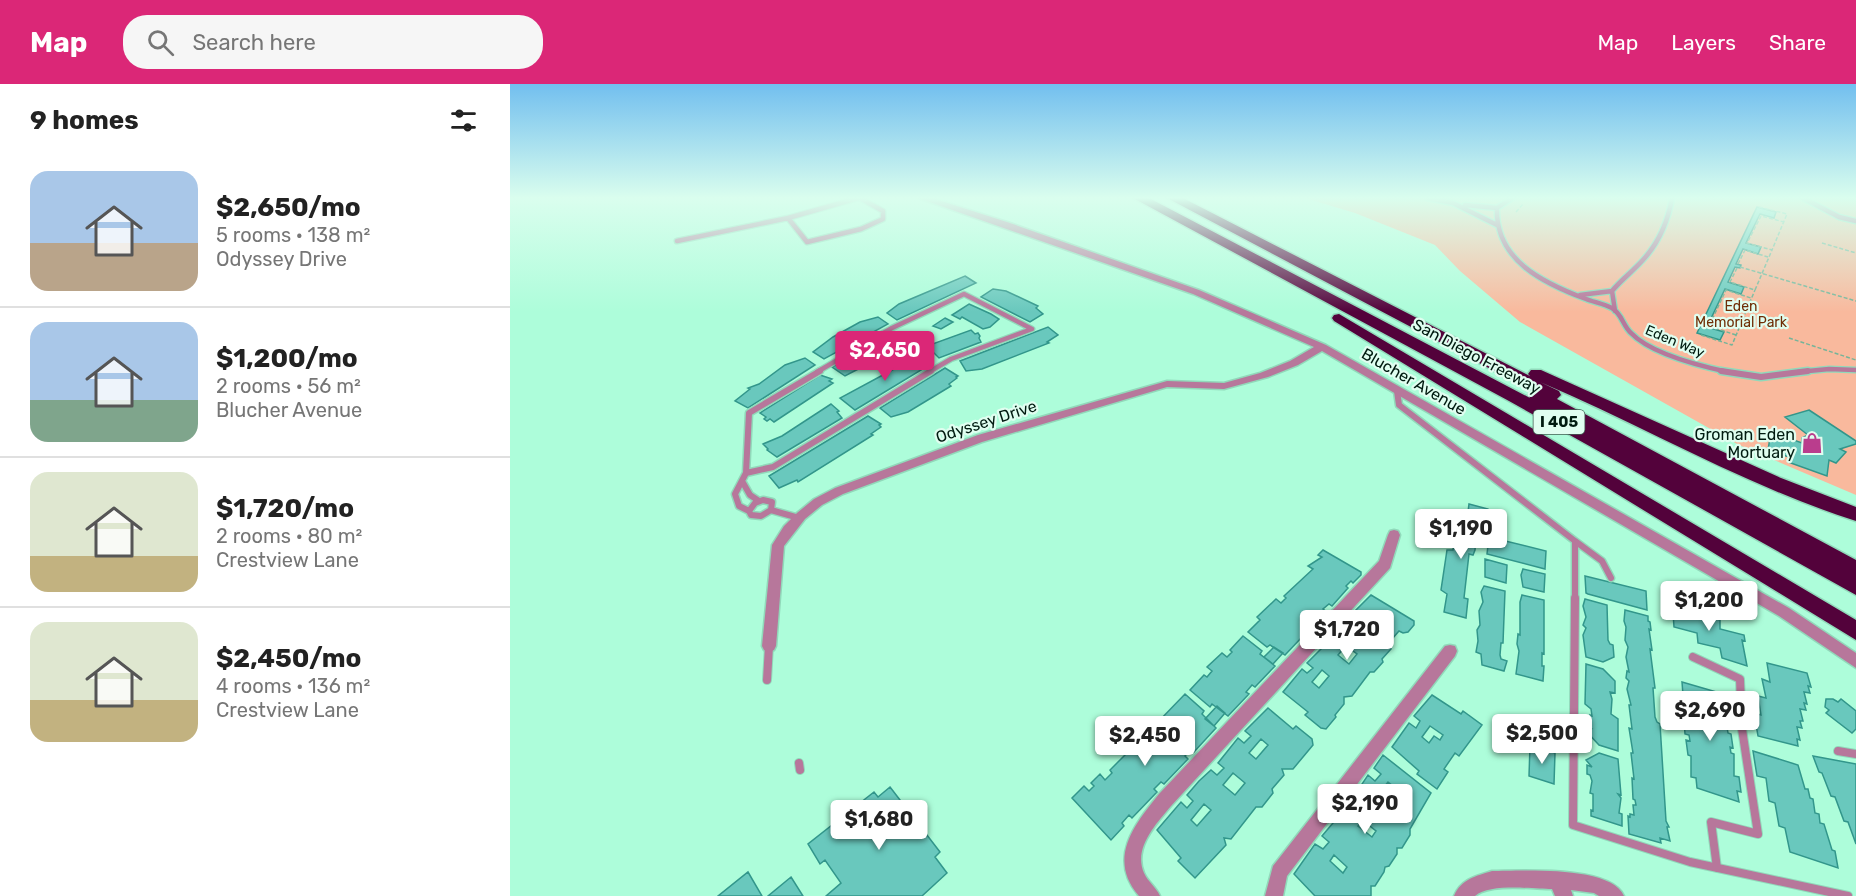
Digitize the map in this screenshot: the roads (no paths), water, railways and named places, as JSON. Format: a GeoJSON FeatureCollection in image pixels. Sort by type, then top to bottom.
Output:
{"type":"FeatureCollection","features":[{"type":"Feature","properties":{"kind":"highway","name":"San Diego Freeway"},"geometry":{"type":"LineString","coordinates":[[1209,236],[1515,397],[1856,587]]}},
{"type":"Feature","properties":{"kind":"highway"},"geometry":{"type":"LineString","coordinates":[[1232,236],[1513,383],[1856,569]]}},
{"type":"Feature","properties":{"kind":"highway","name":"San Diego Freeway"},"geometry":{"type":"LineString","coordinates":[[1246,236],[1444,338],[1856,558]]}},
{"type":"Feature","properties":{"kind":"highway"},"geometry":{"type":"LineString","coordinates":[[1259,263],[1276,280],[1765,573],[1856,631]]}},
{"type":"Feature","properties":{"kind":"highway"},"geometry":{"type":"LineString","coordinates":[[1444,338],[1573,389],[1748,472],[1856,514]]}},
{"type":"Feature","properties":{"kind":"street","name":"Blucher Avenue"},"geometry":{"type":"LineString","coordinates":[[1038,236],[1196,292],[1322,347],[1784,612],[1856,661]]}},
{"type":"Feature","properties":{"kind":"street","name":"Odyssey Drive"},"geometry":{"type":"LineString","coordinates":[[769,646],[778,545],[799,518],[818,502],[839,491],[978,439],[1167,384],[1224,386],[1264,375],[1294,363],[1322,347]]}},
{"type":"Feature","properties":{"kind":"street"},"geometry":{"type":"LineString","coordinates":[[1150,896],[1142,888],[1134,870],[1133,848],[1139,832],[1165,800],[1377,574],[1385,564],[1394,535]]}},
{"type":"Feature","properties":{"kind":"street"},"geometry":{"type":"LineString","coordinates":[[1274,896],[1279,872],[1450,651]]}},
{"type":"Feature","properties":{"kind":"street"},"geometry":{"type":"LineString","coordinates":[[1463,896],[1473,886],[1492,880],[1561,888],[1597,885],[1615,896]]}},
{"type":"Feature","properties":{"kind":"lane"},"geometry":{"type":"LineString","coordinates":[[677,241],[702,236]]}},
{"type":"Feature","properties":{"kind":"lane"},"geometry":{"type":"LineString","coordinates":[[802,236],[807,242],[832,236]]}},
{"type":"Feature","properties":{"kind":"lane","name":"Eden Way"},"geometry":{"type":"LineString","coordinates":[[1501,236],[1514,256],[1532,272],[1615,311],[1632,334],[1646,344],[1726,373],[1772,378],[1826,368],[1856,370]]}},
{"type":"Feature","properties":{"kind":"lane"},"geometry":{"type":"LineString","coordinates":[[1578,295],[1612,291],[1622,278],[1645,259],[1659,236]]}},
{"type":"Feature","properties":{"kind":"lane"},"geometry":{"type":"LineString","coordinates":[[1612,291],[1615,311]]}},
{"type":"Feature","properties":{"kind":"lane"},"geometry":{"type":"LineString","coordinates":[[746,472],[773,467],[951,359],[1032,329],[964,294],[892,327],[749,413],[746,472],[735,494],[736,502],[751,515],[757,517],[771,510],[799,518]]}},
{"type":"Feature","properties":{"kind":"lane"},"geometry":{"type":"LineString","coordinates":[[1397,391],[1399,405],[1602,562],[1611,578]]}},
{"type":"Feature","properties":{"kind":"lane"},"geometry":{"type":"LineString","coordinates":[[742,481],[750,495],[759,501]]}},
{"type":"Feature","properties":{"kind":"lane"},"geometry":{"type":"LineString","coordinates":[[749,511],[752,505],[759,501],[770,500],[773,505],[771,510]]}},
{"type":"Feature","properties":{"kind":"lane"},"geometry":{"type":"LineString","coordinates":[[1575,541],[1573,825],[1690,862],[1848,896]]}},
{"type":"Feature","properties":{"kind":"lane"},"geometry":{"type":"LineString","coordinates":[[767,680],[769,646]]}},
{"type":"Feature","properties":{"kind":"lane"},"geometry":{"type":"LineString","coordinates":[[1693,657],[1740,679],[1742,729],[1758,834],[1710,822],[1717,868]]}},
{"type":"Feature","properties":{"kind":"lane"},"geometry":{"type":"LineString","coordinates":[[1838,751],[1856,754]]}},
{"type":"Feature","properties":{"kind":"place","name":"Groman Eden Mortuary"},"geometry":{"type":"Point","coordinates":[1812,443]}},
{"type":"Feature","properties":{"kind":"park label","name":"Eden Memorial Park"},"geometry":{"type":"Point","coordinates":[1741,314]}}]}
